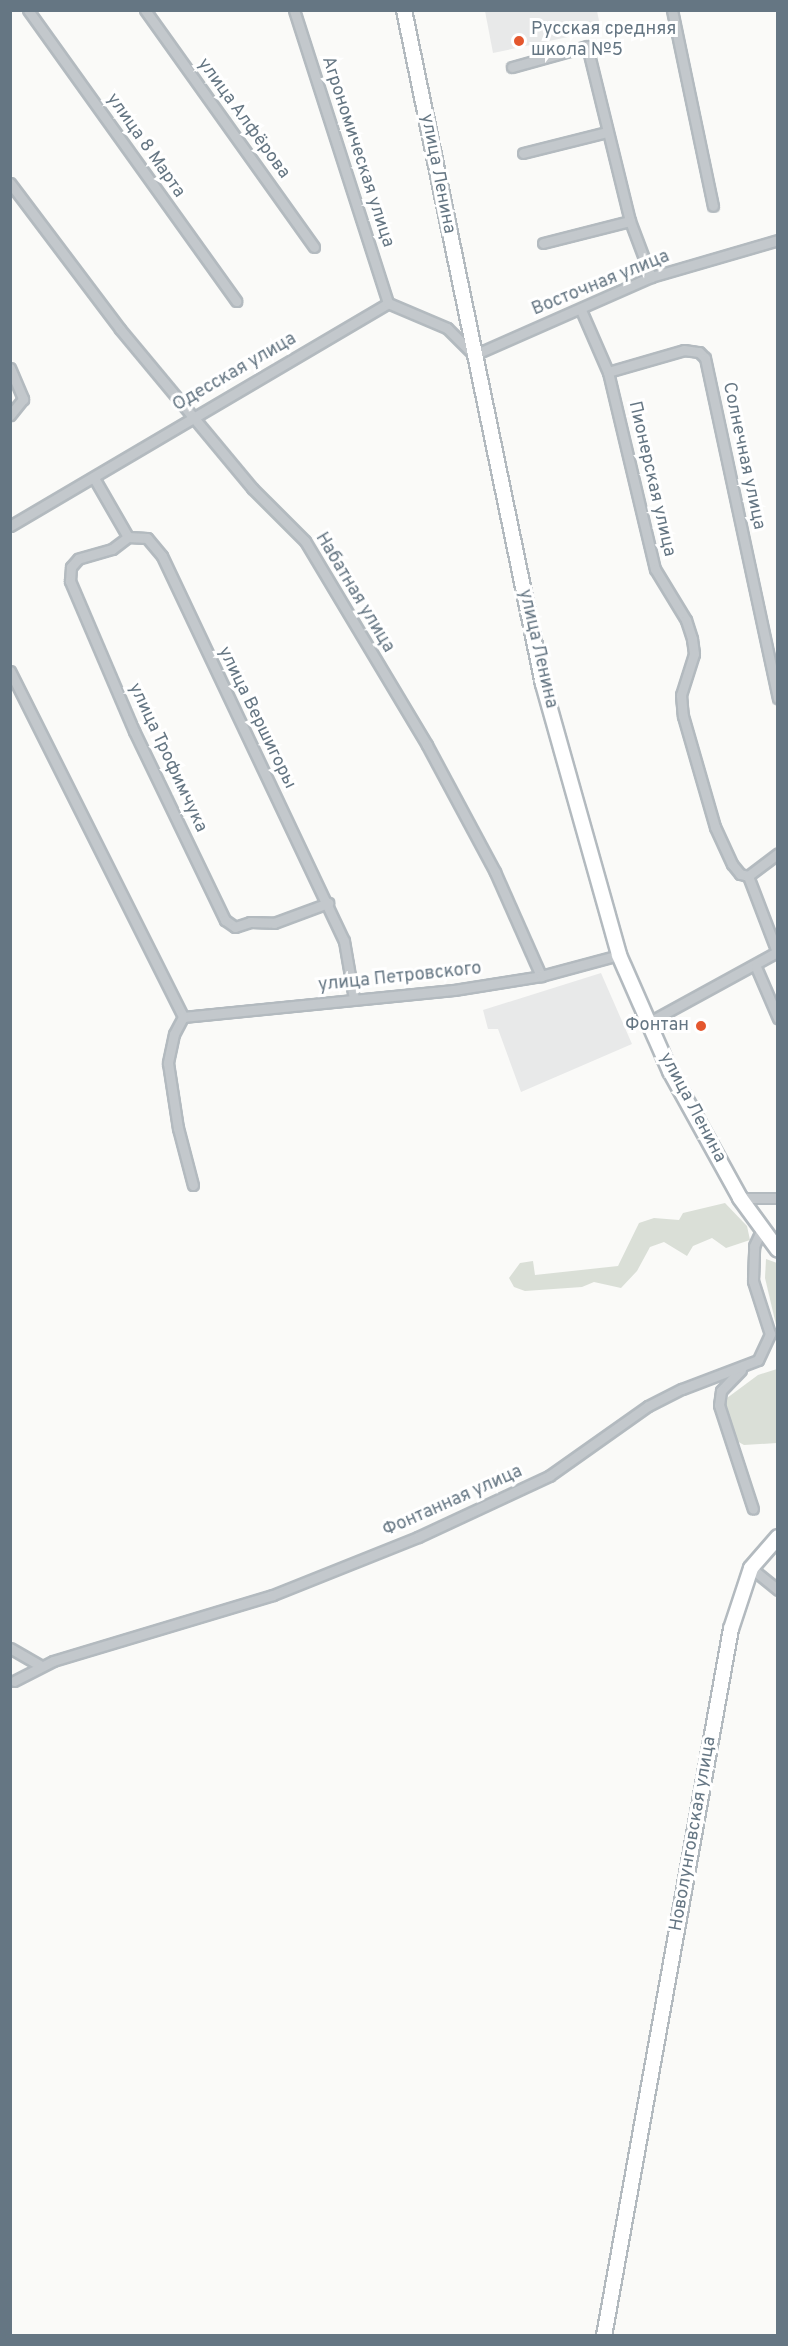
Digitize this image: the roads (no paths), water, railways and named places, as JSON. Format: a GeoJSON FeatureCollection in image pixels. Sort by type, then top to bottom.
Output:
{"type":"FeatureCollection","features":[{"type":"Feature","properties":{"kind":"street","name":"улица 8 Марта"},"geometry":{"type":"LineString","coordinates":[[28,10],[236,301]]}},
{"type":"Feature","properties":{"kind":"street","name":"улица Алфёрова"},"geometry":{"type":"LineString","coordinates":[[145,10],[314,247]]}},
{"type":"Feature","properties":{"kind":"street","name":"Агрономическая улица"},"geometry":{"type":"LineString","coordinates":[[294,10],[388,303]]}},
{"type":"Feature","properties":{"kind":"street","name":"улица Ленина"},"geometry":{"type":"LineString","coordinates":[[404,10],[543,684],[619,954],[670,1071],[740,1198],[761,1231],[777,1250]]}},
{"type":"Feature","properties":{"kind":"street"},"geometry":{"type":"LineString","coordinates":[[672,10],[713,206]]}},
{"type":"Feature","properties":{"kind":"street"},"geometry":{"type":"LineString","coordinates":[[512,67],[587,46],[630,221],[651,277]]}},
{"type":"Feature","properties":{"kind":"street"},"geometry":{"type":"LineString","coordinates":[[523,153],[607,132]]}},
{"type":"Feature","properties":{"kind":"street","name":"Набатная улица"},"geometry":{"type":"LineString","coordinates":[[10,183],[113,320],[252,488],[305,541],[427,745],[495,872],[541,976]]}},
{"type":"Feature","properties":{"kind":"street"},"geometry":{"type":"LineString","coordinates":[[543,243],[630,221]]}},
{"type":"Feature","properties":{"kind":"street","name":"Восточная улица"},"geometry":{"type":"LineString","coordinates":[[474,355],[581,310],[651,277],[777,240]]}},
{"type":"Feature","properties":{"kind":"street"},"geometry":{"type":"LineString","coordinates":[[388,303],[447,328],[474,355]]}},
{"type":"Feature","properties":{"kind":"street","name":"Одесская улица"},"geometry":{"type":"LineString","coordinates":[[10,526],[388,303]]}},
{"type":"Feature","properties":{"kind":"street","name":"Пионерская улица"},"geometry":{"type":"LineString","coordinates":[[581,310],[608,372],[655,569],[686,620],[692,639],[694,654],[681,695],[683,716],[715,827],[732,864],[740,874],[747,876],[777,952]]}},
{"type":"Feature","properties":{"kind":"street","name":"Солнечная улица"},"geometry":{"type":"LineString","coordinates":[[608,372],[684,350],[699,352],[705,358],[777,698]]}},
{"type":"Feature","properties":{"kind":"street"},"geometry":{"type":"LineString","coordinates":[[10,368],[22,399],[10,415]]}},
{"type":"Feature","properties":{"kind":"street"},"geometry":{"type":"LineString","coordinates":[[94,478],[128,537]]}},
{"type":"Feature","properties":{"kind":"street","name":"улица Вершигоры"},"geometry":{"type":"LineString","coordinates":[[128,537],[147,538],[162,556],[328,903],[344,941],[354,999]]}},
{"type":"Feature","properties":{"kind":"street","name":"улица Трофимчука"},"geometry":{"type":"LineString","coordinates":[[128,537],[112,549],[78,559],[71,567],[69,581],[134,731],[225,920],[235,927],[250,922],[274,923],[328,903]]}},
{"type":"Feature","properties":{"kind":"street"},"geometry":{"type":"LineString","coordinates":[[10,671],[183,1017],[174,1034],[168,1063],[170,1090],[193,1185]]}},
{"type":"Feature","properties":{"kind":"street"},"geometry":{"type":"LineString","coordinates":[[747,876],[777,853]]}},
{"type":"Feature","properties":{"kind":"street"},"geometry":{"type":"LineString","coordinates":[[650,1022],[756,967],[777,952]]}},
{"type":"Feature","properties":{"kind":"street","name":"улица Петровского"},"geometry":{"type":"LineString","coordinates":[[183,1017],[454,990],[541,976],[619,954]]}},
{"type":"Feature","properties":{"kind":"street"},"geometry":{"type":"LineString","coordinates":[[756,967],[777,1018]]}},
{"type":"Feature","properties":{"kind":"street"},"geometry":{"type":"LineString","coordinates":[[740,1198],[777,1198]]}},
{"type":"Feature","properties":{"kind":"street","name":"Фонтанная улица"},"geometry":{"type":"LineString","coordinates":[[14,1681],[41,1666],[273,1595],[418,1537],[549,1476],[648,1406],[758,1360],[769,1341],[768,1321],[753,1281],[751,1265],[761,1231]]}},
{"type":"Feature","properties":{"kind":"street"},"geometry":{"type":"LineString","coordinates":[[721,1391],[743,1368]]}},
{"type":"Feature","properties":{"kind":"street"},"geometry":{"type":"LineString","coordinates":[[719,1375],[721,1391],[719,1405],[724,1428],[753,1509]]}},
{"type":"Feature","properties":{"kind":"street","name":"Новолунговская улица"},"geometry":{"type":"LineString","coordinates":[[604,2336],[731,1629],[751,1568],[777,1537]]}},
{"type":"Feature","properties":{"kind":"street"},"geometry":{"type":"LineString","coordinates":[[751,1568],[777,1590]]}},
{"type":"Feature","properties":{"kind":"street"},"geometry":{"type":"LineString","coordinates":[[10,1648],[41,1666]]}},
{"type":"Feature","properties":{"kind":"place","name":"Русская средняя школа №5"},"geometry":{"type":"Point","coordinates":[519,41]}},
{"type":"Feature","properties":{"kind":"place","name":"Фонтан"},"geometry":{"type":"Point","coordinates":[701,1026]}}]}
